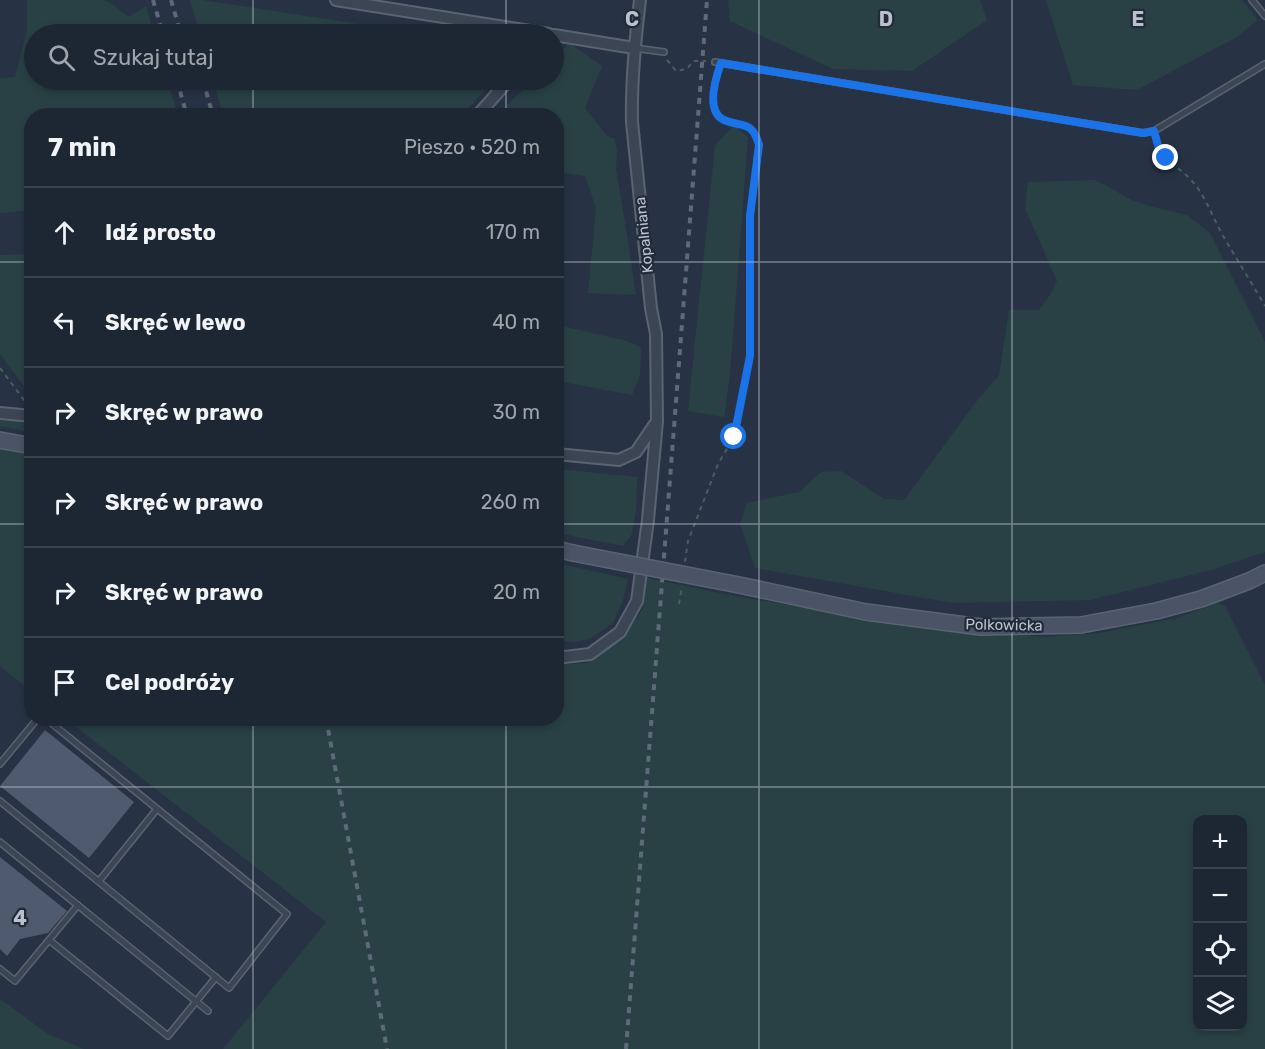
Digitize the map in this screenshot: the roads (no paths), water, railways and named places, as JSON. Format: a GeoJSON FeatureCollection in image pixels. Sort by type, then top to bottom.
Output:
{"type":"FeatureCollection","features":[{"type":"Feature","properties":{"kind":"main road"},"geometry":{"type":"LineString","coordinates":[[0,440],[24,444]]}},
{"type":"Feature","properties":{"kind":"main road","name":"Polkowicka"},"geometry":{"type":"LineString","coordinates":[[564,551],[866,612],[981,627],[1081,626],[1190,602],[1265,573]]}},
{"type":"Feature","properties":{"kind":"street"},"geometry":{"type":"LineString","coordinates":[[336,0],[483,24]]}},
{"type":"Feature","properties":{"kind":"street","name":"Kopalniana"},"geometry":{"type":"LineString","coordinates":[[564,657],[590,654],[620,632],[636,601],[648,520],[657,421],[656,334],[651,308],[633,129],[634,48],[640,0]]}},
{"type":"Feature","properties":{"kind":"street"},"geometry":{"type":"LineString","coordinates":[[564,37],[634,48]]}},
{"type":"Feature","properties":{"kind":"street"},"geometry":{"type":"LineString","coordinates":[[484,108],[500,90]]}},
{"type":"Feature","properties":{"kind":"street"},"geometry":{"type":"LineString","coordinates":[[0,413],[24,415]]}},
{"type":"Feature","properties":{"kind":"street"},"geometry":{"type":"LineString","coordinates":[[564,455],[619,460],[636,452],[657,421]]}},
{"type":"Feature","properties":{"kind":"lane"},"geometry":{"type":"LineString","coordinates":[[1252,0],[1265,16]]}},
{"type":"Feature","properties":{"kind":"lane"},"geometry":{"type":"LineString","coordinates":[[634,48],[662,52]]}},
{"type":"Feature","properties":{"kind":"lane"},"geometry":{"type":"LineString","coordinates":[[718,62],[1143,133],[1154,131],[1265,64]]}},
{"type":"Feature","properties":{"kind":"lane"},"geometry":{"type":"LineString","coordinates":[[0,764],[31,726]]}},
{"type":"Feature","properties":{"kind":"lane"},"geometry":{"type":"LineString","coordinates":[[0,801],[229,988],[287,914],[55,726]]}},
{"type":"Feature","properties":{"kind":"lane"},"geometry":{"type":"LineString","coordinates":[[99,881],[157,809]]}},
{"type":"Feature","properties":{"kind":"lane"},"geometry":{"type":"LineString","coordinates":[[0,842],[208,1011]]}},
{"type":"Feature","properties":{"kind":"lane"},"geometry":{"type":"LineString","coordinates":[[0,969],[15,981],[78,905]]}},
{"type":"Feature","properties":{"kind":"lane"},"geometry":{"type":"LineString","coordinates":[[49,940],[168,1036],[216,977]]}},
{"type":"Feature","properties":{"kind":"railway"},"geometry":{"type":"LineString","coordinates":[[153,0],[160,24]]}},
{"type":"Feature","properties":{"kind":"railway"},"geometry":{"type":"LineString","coordinates":[[171,0],[178,24]]}},
{"type":"Feature","properties":{"kind":"railway"},"geometry":{"type":"LineString","coordinates":[[626,1049],[707,0]]}},
{"type":"Feature","properties":{"kind":"railway"},"geometry":{"type":"LineString","coordinates":[[180,90],[185,108]]}},
{"type":"Feature","properties":{"kind":"railway"},"geometry":{"type":"LineString","coordinates":[[206,90],[211,108]]}},
{"type":"Feature","properties":{"kind":"railway"},"geometry":{"type":"LineString","coordinates":[[327,726],[387,1049]]}}]}
